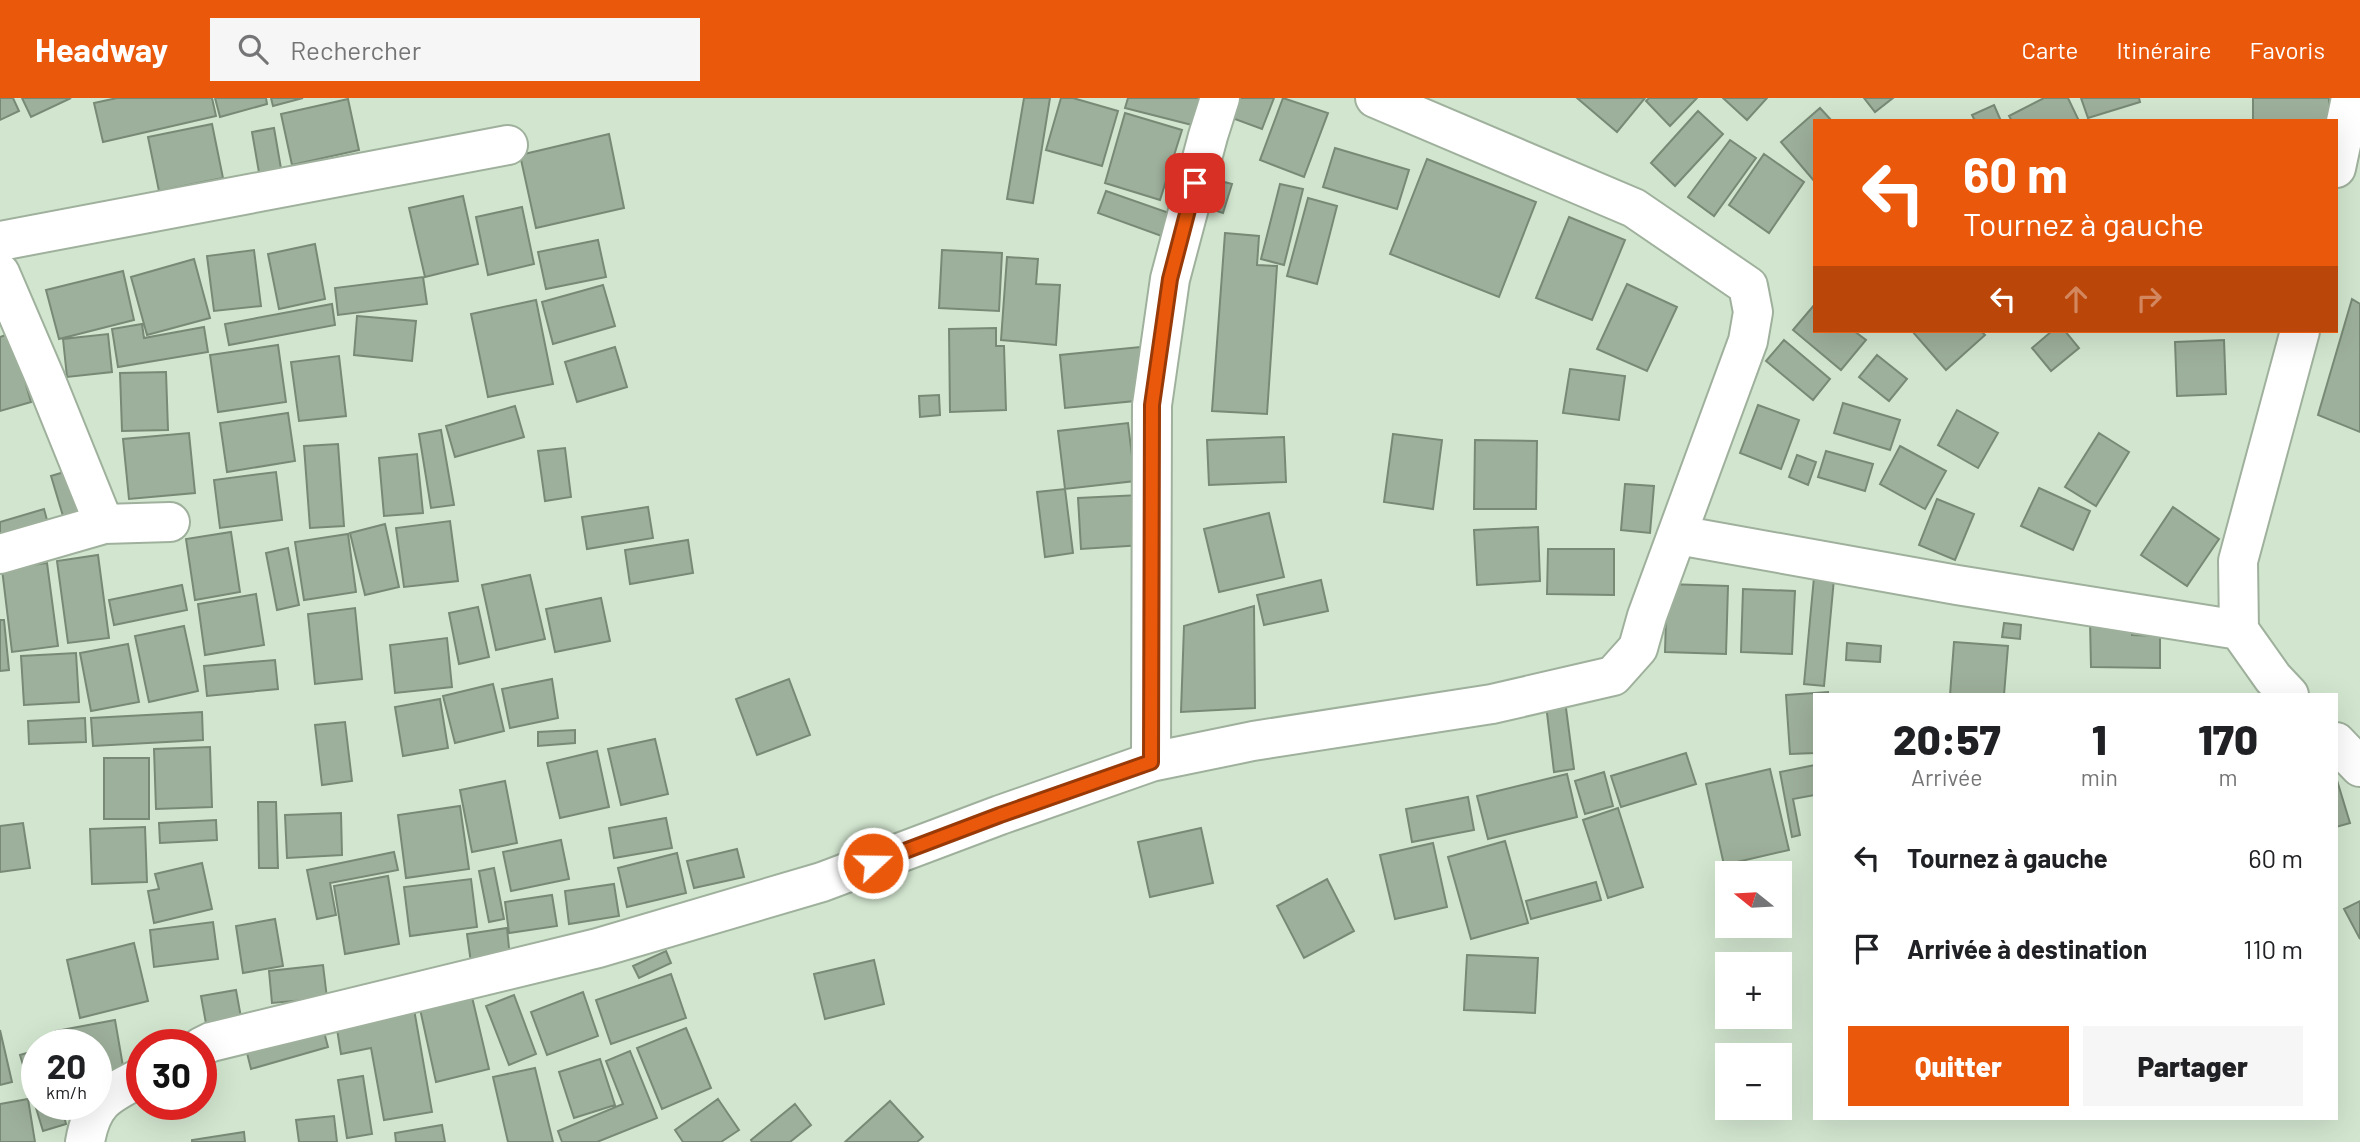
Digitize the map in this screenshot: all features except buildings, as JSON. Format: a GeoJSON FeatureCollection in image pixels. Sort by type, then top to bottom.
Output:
{"type":"FeatureCollection","features":[{"type":"Feature","properties":{"kind":"street"},"geometry":{"type":"LineString","coordinates":[[1151,762],[1152,405],[1170,279],[1220,98]]}},
{"type":"Feature","properties":{"kind":"street"},"geometry":{"type":"LineString","coordinates":[[217,1040],[598,948],[822,882],[1151,762],[1254,741],[1492,704],[1613,676],[1638,648],[1647,616],[1748,341],[1753,312],[1748,286],[1634,208],[1375,98]]}},
{"type":"Feature","properties":{"kind":"street"},"geometry":{"type":"LineString","coordinates":[[2338,159],[2351,98]]}},
{"type":"Feature","properties":{"kind":"street"},"geometry":{"type":"LineString","coordinates":[[0,241],[508,145]]}},
{"type":"Feature","properties":{"kind":"street"},"geometry":{"type":"LineString","coordinates":[[0,273],[104,524]]}},
{"type":"Feature","properties":{"kind":"street"},"geometry":{"type":"LineString","coordinates":[[2287,693],[2273,678],[2239,630],[2238,561],[2299,333]]}},
{"type":"Feature","properties":{"kind":"street"},"geometry":{"type":"LineString","coordinates":[[0,554],[104,524],[170,522]]}},
{"type":"Feature","properties":{"kind":"street"},"geometry":{"type":"LineString","coordinates":[[1678,534],[1957,585],[2239,630]]}},
{"type":"Feature","properties":{"kind":"street"},"geometry":{"type":"LineString","coordinates":[[2338,745],[2360,766]]}},
{"type":"Feature","properties":{"kind":"street"},"geometry":{"type":"LineString","coordinates":[[85,1142],[89,1120],[106,1095],[126,1085]]}},
{"type":"Feature","properties":{"kind":"route"},"geometry":{"type":"LineString","coordinates":[[873,863],[1151,762],[1152,405],[1170,279],[1195,183]]}}]}
